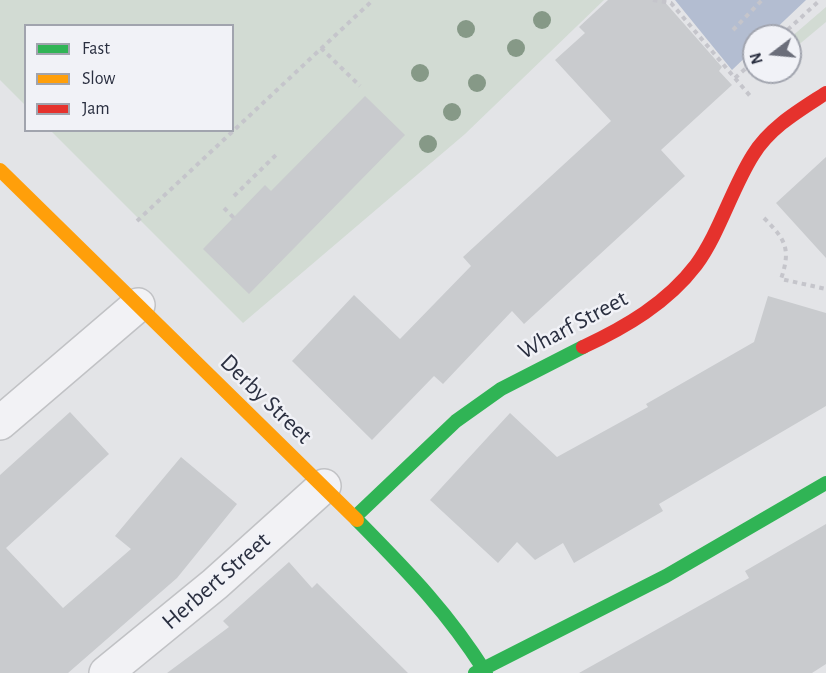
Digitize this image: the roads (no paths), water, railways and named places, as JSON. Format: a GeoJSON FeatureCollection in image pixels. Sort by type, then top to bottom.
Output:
{"type":"FeatureCollection","features":[{"type":"Feature","properties":{"kind":"street","name":"Wharf Street"},"geometry":{"type":"LineString","coordinates":[[355,517],[456,421],[501,389],[547,364],[624,328],[664,299],[697,264],[754,153],[787,118],[826,93]]}},
{"type":"Feature","properties":{"kind":"street","name":"Derby Street"},"geometry":{"type":"LineString","coordinates":[[0,170],[324,486],[431,595],[459,630],[481,671]]}},
{"type":"Feature","properties":{"kind":"street"},"geometry":{"type":"LineString","coordinates":[[0,423],[138,305]]}},
{"type":"Feature","properties":{"kind":"street"},"geometry":{"type":"LineString","coordinates":[[481,671],[666,576],[826,483]]}},
{"type":"Feature","properties":{"kind":"street","name":"Herbert Street"},"geometry":{"type":"LineString","coordinates":[[106,673],[215,584],[324,486]]}},
{"type":"Feature","properties":{"kind":"water"},"geometry":{"type":"Polygon","coordinates":[[[675,0],[806,0],[781,24],[742,24],[742,60],[732,70],[675,0]]]}}]}
